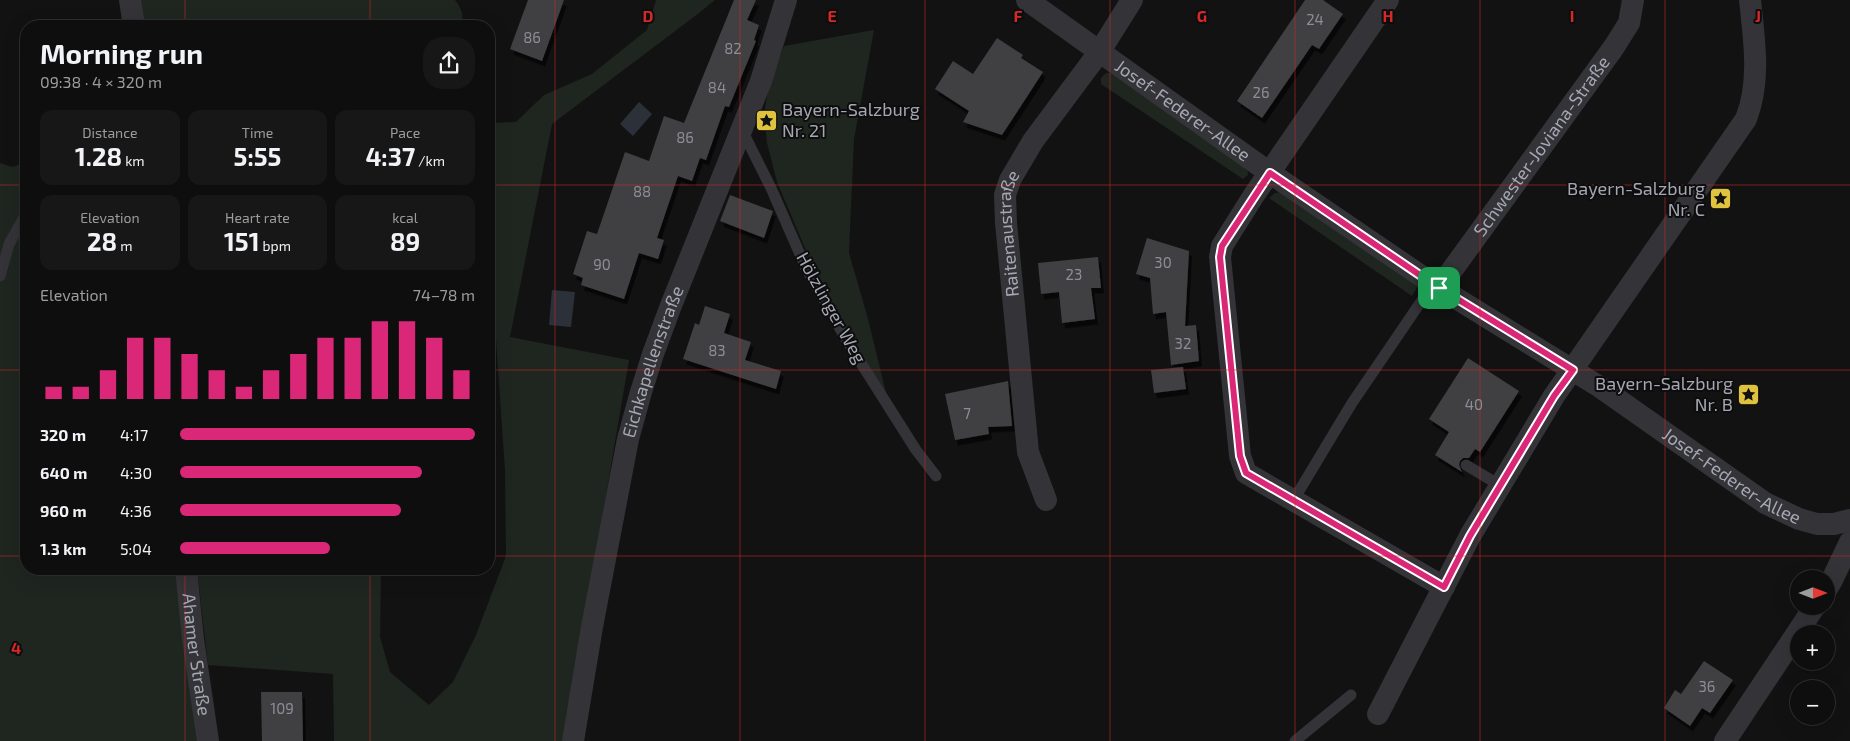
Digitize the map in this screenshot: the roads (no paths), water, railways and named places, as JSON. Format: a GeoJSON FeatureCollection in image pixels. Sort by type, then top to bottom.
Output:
{"type":"FeatureCollection","features":[{"type":"Feature","properties":{"kind":"street"},"geometry":{"type":"LineString","coordinates":[[130,0],[133,20]]}},
{"type":"Feature","properties":{"kind":"street","name":"Eichkapellenstraße"},"geometry":{"type":"LineString","coordinates":[[573,741],[592,627],[626,449],[641,392],[667,317],[761,81],[786,0]]}},
{"type":"Feature","properties":{"kind":"street","name":"Josef-Federer-Allee"},"geometry":{"type":"LineString","coordinates":[[1027,0],[1270,173],[1436,286],[1600,386],[1765,503],[1798,519],[1817,524],[1834,524],[1850,520]]}},
{"type":"Feature","properties":{"kind":"street","name":"Raitenaustraße"},"geometry":{"type":"LineString","coordinates":[[1046,500],[1028,452],[1006,223],[1005,194],[1010,180],[1032,141],[1100,51],[1132,0]]}},
{"type":"Feature","properties":{"kind":"street"},"geometry":{"type":"LineString","coordinates":[[1388,0],[1222,246],[1220,257],[1240,456],[1246,473],[1444,587]]}},
{"type":"Feature","properties":{"kind":"street","name":"Schwester-Joviana-Straße"},"geometry":{"type":"LineString","coordinates":[[1436,286],[1614,47],[1629,23],[1633,0]]}},
{"type":"Feature","properties":{"kind":"street"},"geometry":{"type":"LineString","coordinates":[[1378,714],[1470,536],[1554,396],[1746,118],[1751,105],[1755,82],[1754,40],[1750,0]]}},
{"type":"Feature","properties":{"kind":"street"},"geometry":{"type":"LineString","coordinates":[[1835,574],[1850,542]]}},
{"type":"Feature","properties":{"kind":"street","name":"Ahamer Straße"},"geometry":{"type":"LineString","coordinates":[[187,575],[193,639],[208,741]]}},
{"type":"Feature","properties":{"kind":"street"},"geometry":{"type":"LineString","coordinates":[[1725,741],[1809,615]]}},
{"type":"Feature","properties":{"kind":"lane","name":"Hölzlinger Weg"},"geometry":{"type":"LineString","coordinates":[[742,130],[771,188],[810,276],[852,349],[916,450],[936,476]]}},
{"type":"Feature","properties":{"kind":"lane"},"geometry":{"type":"LineString","coordinates":[[0,276],[9,244],[20,225]]}},
{"type":"Feature","properties":{"kind":"lane"},"geometry":{"type":"LineString","coordinates":[[1294,501],[1352,403],[1436,286]]}},
{"type":"Feature","properties":{"kind":"lane"},"geometry":{"type":"LineString","coordinates":[[1466,465],[1501,486]]}},
{"type":"Feature","properties":{"kind":"lane"},"geometry":{"type":"LineString","coordinates":[[1295,741],[1351,695]]}},
{"type":"Feature","properties":{"kind":"place","name":"Bayern-Salzburg Nr. 21"},"geometry":{"type":"Point","coordinates":[766,120]}},
{"type":"Feature","properties":{"kind":"place","name":"Bayern-Salzburg Nr. C"},"geometry":{"type":"Point","coordinates":[1721,199]}},
{"type":"Feature","properties":{"kind":"place","name":"Bayern-Salzburg Nr. B"},"geometry":{"type":"Point","coordinates":[1749,394]}}]}
